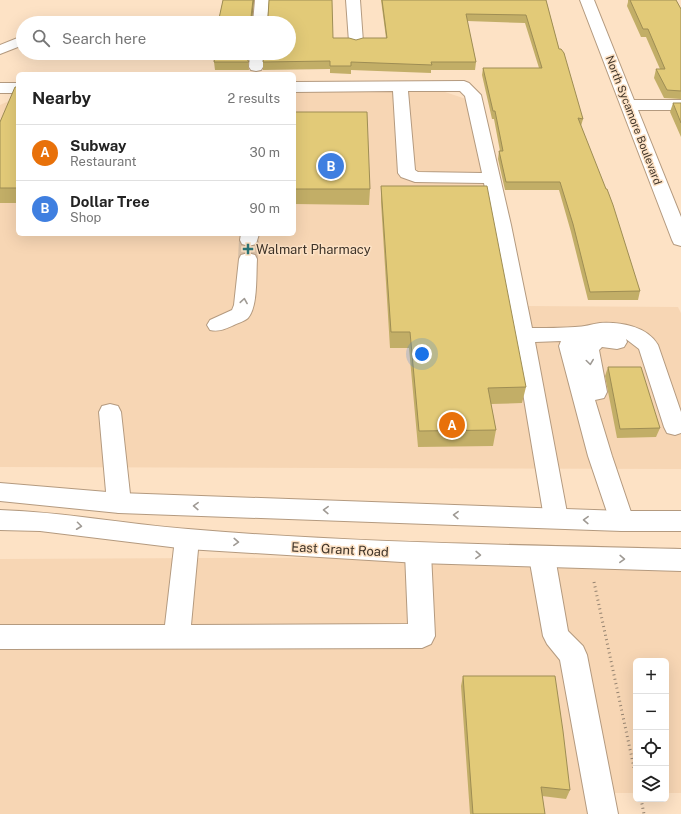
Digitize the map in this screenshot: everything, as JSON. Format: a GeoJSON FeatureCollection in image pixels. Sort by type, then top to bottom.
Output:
{"type":"FeatureCollection","features":[{"type":"Feature","properties":{"kind":"main road"},"geometry":{"type":"LineString","coordinates":[[261,16],[262,0]]}},
{"type":"Feature","properties":{"kind":"main road"},"geometry":{"type":"LineString","coordinates":[[353,0],[356,42]]}},
{"type":"Feature","properties":{"kind":"main road","name":"North Sycamore Boulevard"},"geometry":{"type":"LineString","coordinates":[[587,0],[681,240]]}},
{"type":"Feature","properties":{"kind":"main road"},"geometry":{"type":"LineString","coordinates":[[0,50],[16,43]]}},
{"type":"Feature","properties":{"kind":"main road"},"geometry":{"type":"LineString","coordinates":[[400,86],[407,173],[415,177],[492,178]]}},
{"type":"Feature","properties":{"kind":"main road"},"geometry":{"type":"LineString","coordinates":[[296,87],[464,86],[473,95],[492,178],[523,335],[556,518]]}},
{"type":"Feature","properties":{"kind":"main road"},"geometry":{"type":"LineString","coordinates":[[0,88],[16,88]]}},
{"type":"Feature","properties":{"kind":"main road"},"geometry":{"type":"LineString","coordinates":[[629,110],[681,105]]}},
{"type":"Feature","properties":{"kind":"main road"},"geometry":{"type":"LineString","coordinates":[[629,110],[681,114]]}},
{"type":"Feature","properties":{"kind":"main road"},"geometry":{"type":"LineString","coordinates":[[218,325],[240,314],[244,304],[249,244]]}},
{"type":"Feature","properties":{"kind":"main road"},"geometry":{"type":"LineString","coordinates":[[523,335],[576,334],[601,330],[632,333],[648,346],[675,427],[649,373],[631,350],[613,340],[596,340],[590,349],[590,361],[605,432],[600,456]]}},
{"type":"Feature","properties":{"kind":"main road"},"geometry":{"type":"LineString","coordinates":[[576,334],[569,346],[600,456],[622,521]]}},
{"type":"Feature","properties":{"kind":"main road"},"geometry":{"type":"LineString","coordinates":[[110,412],[119,503]]}},
{"type":"Feature","properties":{"kind":"main road"},"geometry":{"type":"LineString","coordinates":[[0,492],[119,503],[622,521],[681,521]]}},
{"type":"Feature","properties":{"kind":"main road","name":"East Grant Road"},"geometry":{"type":"LineString","coordinates":[[0,520],[40,521],[187,539],[418,553],[681,560]]}},
{"type":"Feature","properties":{"kind":"main road"},"geometry":{"type":"LineString","coordinates":[[177,636],[187,539]]}},
{"type":"Feature","properties":{"kind":"main road"},"geometry":{"type":"LineString","coordinates":[[0,637],[422,636],[418,553]]}},
{"type":"Feature","properties":{"kind":"main road"},"geometry":{"type":"LineString","coordinates":[[542,556],[556,636],[573,654],[602,814]]}},
{"type":"Feature","properties":{"kind":"path"},"geometry":{"type":"LineString","coordinates":[[589,558],[634,766]]}},
{"type":"Feature","properties":{"kind":"path"},"geometry":{"type":"LineString","coordinates":[[642,802],[644,814]]}},
{"type":"Feature","properties":{"kind":"shaded area"},"geometry":{"type":"Polygon","coordinates":[[[442,91],[481,104],[527,306],[678,307],[681,313],[681,469],[0,467],[0,105],[16,98],[16,236],[296,236],[296,92],[442,91]]]}},
{"type":"Feature","properties":{"kind":"shaded area"},"geometry":{"type":"Polygon","coordinates":[[[681,556],[681,793],[669,793],[669,658],[633,658],[633,793],[609,793],[613,814],[0,814],[0,559],[681,556]]]}},
{"type":"Feature","properties":{"kind":"building"},"geometry":{"type":"Polygon","coordinates":[[[223,0],[253,0],[251,16],[220,16],[223,0]]]}},
{"type":"Feature","properties":{"kind":"building"},"geometry":{"type":"Polygon","coordinates":[[[269,0],[332,0],[333,38],[349,38],[356,40],[363,38],[387,38],[382,0],[546,0],[559,49],[561,49],[564,53],[583,119],[578,118],[613,205],[640,291],[590,292],[573,224],[560,182],[506,182],[499,151],[503,151],[495,111],[493,111],[483,68],[542,68],[526,15],[466,14],[476,62],[431,62],[432,65],[351,62],[351,66],[330,66],[330,61],[263,62],[263,60],[296,60],[296,16],[268,16],[269,0]]]}},
{"type":"Feature","properties":{"kind":"building"},"geometry":{"type":"Polygon","coordinates":[[[630,0],[676,0],[681,9],[681,91],[667,90],[656,69],[665,69],[648,29],[643,29],[630,0]]]}},
{"type":"Feature","properties":{"kind":"building"},"geometry":{"type":"Polygon","coordinates":[[[214,60],[248,60],[249,62],[214,62],[214,60]]]}},
{"type":"Feature","properties":{"kind":"building"},"geometry":{"type":"Polygon","coordinates":[[[16,87],[16,188],[0,188],[0,122],[16,87]]]}},
{"type":"Feature","properties":{"kind":"building"},"geometry":{"type":"Polygon","coordinates":[[[673,103],[681,103],[681,123],[673,103]]]}},
{"type":"Feature","properties":{"kind":"building"},"geometry":{"type":"Polygon","coordinates":[[[296,112],[367,112],[370,189],[296,189],[296,112]]]}},
{"type":"Feature","properties":{"kind":"building"},"geometry":{"type":"Polygon","coordinates":[[[381,186],[487,186],[526,387],[488,388],[496,430],[419,431],[410,332],[391,332],[381,186]]]}},
{"type":"Feature","properties":{"kind":"building"},"geometry":{"type":"Polygon","coordinates":[[[608,367],[641,367],[660,428],[620,429],[608,367]]]}},
{"type":"Feature","properties":{"kind":"building"},"geometry":{"type":"Polygon","coordinates":[[[463,676],[555,676],[570,790],[541,787],[545,814],[473,814],[463,676]]]}},
{"type":"Feature","properties":{"kind":"tunnel"},"geometry":{"type":"LineString","coordinates":[[248,259],[249,240]]}},
{"type":"Feature","properties":{"kind":"place","name":"Dollar Tree"},"geometry":{"type":"Point","coordinates":[331,166]}},
{"type":"Feature","properties":{"kind":"place","name":"Walmart Pharmacy"},"geometry":{"type":"Point","coordinates":[248,249]}},
{"type":"Feature","properties":{"kind":"place","name":"Subway"},"geometry":{"type":"Point","coordinates":[452,425]}}]}
